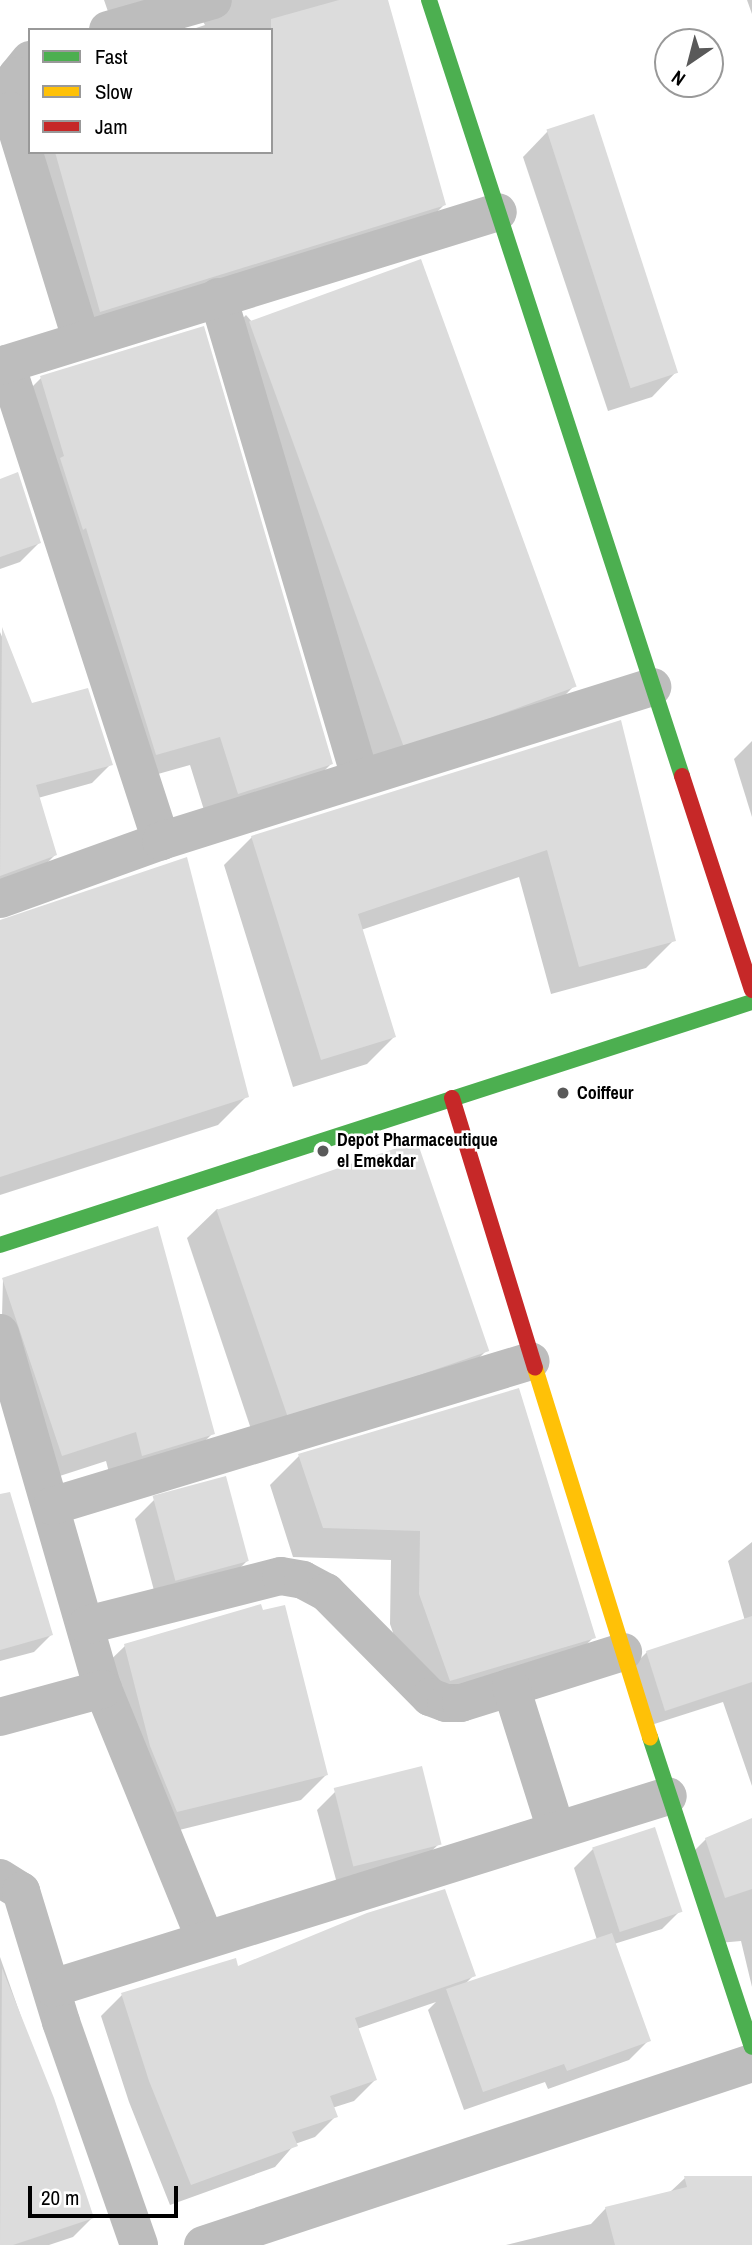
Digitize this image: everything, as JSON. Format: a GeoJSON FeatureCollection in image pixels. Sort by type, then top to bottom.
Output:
{"type":"FeatureCollection","features":[{"type":"Feature","properties":{"kind":"street"},"geometry":{"type":"LineString","coordinates":[[97,0],[106,28]]}},
{"type":"Feature","properties":{"kind":"street"},"geometry":{"type":"LineString","coordinates":[[114,28],[213,0]]}},
{"type":"Feature","properties":{"kind":"street"},"geometry":{"type":"LineString","coordinates":[[429,0],[752,990]]}},
{"type":"Feature","properties":{"kind":"street"},"geometry":{"type":"LineString","coordinates":[[28,62],[17,76],[11,111],[81,339]]}},
{"type":"Feature","properties":{"kind":"street"},"geometry":{"type":"LineString","coordinates":[[161,841],[3,365],[498,212]]}},
{"type":"Feature","properties":{"kind":"street"},"geometry":{"type":"LineString","coordinates":[[218,297],[360,777]]}},
{"type":"Feature","properties":{"kind":"street"},"geometry":{"type":"LineString","coordinates":[[0,899],[161,841],[652,687]]}},
{"type":"Feature","properties":{"kind":"street"},"geometry":{"type":"LineString","coordinates":[[0,1245],[752,1002]]}},
{"type":"Feature","properties":{"kind":"street"},"geometry":{"type":"LineString","coordinates":[[453,1098],[531,1361],[668,1796],[752,2047]]}},
{"type":"Feature","properties":{"kind":"street"},"geometry":{"type":"LineString","coordinates":[[0,1333],[87,1625],[103,1689],[205,1939]]}},
{"type":"Feature","properties":{"kind":"street"},"geometry":{"type":"LineString","coordinates":[[52,1506],[531,1361]]}},
{"type":"Feature","properties":{"kind":"street"},"geometry":{"type":"LineString","coordinates":[[87,1625],[281,1576],[303,1580],[326,1592],[430,1697],[461,1703],[623,1652]]}},
{"type":"Feature","properties":{"kind":"street"},"geometry":{"type":"LineString","coordinates":[[510,1688],[556,1830]]}},
{"type":"Feature","properties":{"kind":"street"},"geometry":{"type":"LineString","coordinates":[[0,1717],[103,1689]]}},
{"type":"Feature","properties":{"kind":"street"},"geometry":{"type":"LineString","coordinates":[[53,1988],[668,1796]]}},
{"type":"Feature","properties":{"kind":"street"},"geometry":{"type":"LineString","coordinates":[[0,1878],[21,1891],[53,1988],[61,2022],[139,2245]]}},
{"type":"Feature","properties":{"kind":"street"},"geometry":{"type":"LineString","coordinates":[[203,2245],[303,2229],[752,2063]]}},
{"type":"Feature","properties":{"kind":"building"},"geometry":{"type":"Polygon","coordinates":[[[339,0],[388,0],[446,205],[100,312],[56,154],[273,154],[271,19],[339,0]]]}},
{"type":"Feature","properties":{"kind":"building"},"geometry":{"type":"Polygon","coordinates":[[[594,114],[678,373],[630,388],[546,129],[594,114]]]}},
{"type":"Feature","properties":{"kind":"building"},"geometry":{"type":"Polygon","coordinates":[[[421,259],[577,687],[405,749],[249,322],[421,259]]]}},
{"type":"Feature","properties":{"kind":"building"},"geometry":{"type":"Polygon","coordinates":[[[204,326],[333,764],[238,794],[220,737],[156,755],[86,528],[83,530],[60,458],[64,456],[40,376],[204,326]]]}},
{"type":"Feature","properties":{"kind":"building"},"geometry":{"type":"Polygon","coordinates":[[[18,472],[41,543],[0,557],[0,479],[18,472]]]}},
{"type":"Feature","properties":{"kind":"building"},"geometry":{"type":"Polygon","coordinates":[[[2,627],[32,703],[88,688],[113,765],[36,785],[57,855],[0,876],[2,627]]]}},
{"type":"Feature","properties":{"kind":"building"},"geometry":{"type":"Polygon","coordinates":[[[621,720],[676,941],[579,967],[547,850],[358,914],[396,1037],[321,1060],[251,836],[621,720]]]}},
{"type":"Feature","properties":{"kind":"building"},"geometry":{"type":"Polygon","coordinates":[[[187,857],[249,1097],[0,1177],[0,920],[187,857]]]}},
{"type":"Feature","properties":{"kind":"building"},"geometry":{"type":"Polygon","coordinates":[[[417,1141],[489,1351],[289,1420],[217,1210],[417,1141]]]}},
{"type":"Feature","properties":{"kind":"building"},"geometry":{"type":"Polygon","coordinates":[[[158,1226],[215,1434],[142,1456],[136,1432],[62,1456],[2,1278],[158,1226]]]}},
{"type":"Feature","properties":{"kind":"building"},"geometry":{"type":"Polygon","coordinates":[[[519,1388],[596,1638],[450,1681],[419,1594],[420,1531],[323,1528],[298,1454],[519,1388]]]}},
{"type":"Feature","properties":{"kind":"building"},"geometry":{"type":"Polygon","coordinates":[[[226,1476],[249,1561],[175,1581],[153,1496],[226,1476]]]}},
{"type":"Feature","properties":{"kind":"building"},"geometry":{"type":"Polygon","coordinates":[[[10,1492],[53,1635],[0,1650],[0,1494],[10,1492]]]}},
{"type":"Feature","properties":{"kind":"building"},"geometry":{"type":"Polygon","coordinates":[[[261,1604],[263,1610],[285,1605],[328,1775],[177,1812],[150,1746],[124,1644],[261,1604]]]}},
{"type":"Feature","properties":{"kind":"building"},"geometry":{"type":"Polygon","coordinates":[[[752,1616],[752,1682],[665,1711],[646,1651],[752,1616]]]}},
{"type":"Feature","properties":{"kind":"building"},"geometry":{"type":"Polygon","coordinates":[[[422,1766],[442,1845],[353,1867],[334,1788],[422,1766]]]}},
{"type":"Feature","properties":{"kind":"building"},"geometry":{"type":"Polygon","coordinates":[[[752,1818],[752,1889],[725,1898],[705,1838],[752,1818]]]}},
{"type":"Feature","properties":{"kind":"building"},"geometry":{"type":"Polygon","coordinates":[[[655,1827],[683,1912],[620,1932],[592,1847],[655,1827]]]}},
{"type":"Feature","properties":{"kind":"building"},"geometry":{"type":"Polygon","coordinates":[[[445,1889],[476,1976],[355,2018],[377,2080],[330,2096],[338,2117],[292,2132],[298,2146],[191,2185],[149,2081],[121,1993],[236,1958],[238,1966],[367,1913],[445,1889]]]}},
{"type":"Feature","properties":{"kind":"building"},"geometry":{"type":"Polygon","coordinates":[[[612,1933],[651,2041],[567,2071],[564,2064],[483,2092],[446,1989],[612,1933]]]}},
{"type":"Feature","properties":{"kind":"building"},"geometry":{"type":"Polygon","coordinates":[[[2,1968],[54,2098],[94,2218],[13,2245],[0,2245],[2,1968]]]}},
{"type":"Feature","properties":{"kind":"building"},"geometry":{"type":"Polygon","coordinates":[[[684,2176],[752,2176],[752,2245],[615,2245],[605,2207],[687,2187],[684,2176]]]}},
{"type":"Feature","properties":{"kind":"traffic: fast"},"geometry":{"type":"LineString","coordinates":[[429,0],[682,776]]}},
{"type":"Feature","properties":{"kind":"traffic: fast"},"geometry":{"type":"LineString","coordinates":[[0,1245],[752,1002]]}},
{"type":"Feature","properties":{"kind":"traffic: fast"},"geometry":{"type":"LineString","coordinates":[[650,1737],[752,2047]]}},
{"type":"Feature","properties":{"kind":"traffic: slow"},"geometry":{"type":"LineString","coordinates":[[535,1368],[650,1737]]}},
{"type":"Feature","properties":{"kind":"traffic: jam"},"geometry":{"type":"LineString","coordinates":[[682,776],[752,990]]}},
{"type":"Feature","properties":{"kind":"traffic: jam"},"geometry":{"type":"LineString","coordinates":[[452,1098],[535,1368]]}},
{"type":"Feature","properties":{"kind":"place","name":"Coiffeur"},"geometry":{"type":"Point","coordinates":[563,1093]}},
{"type":"Feature","properties":{"kind":"place","name":"Depot Pharmaceutique el Emekdar"},"geometry":{"type":"Point","coordinates":[323,1151]}}]}
